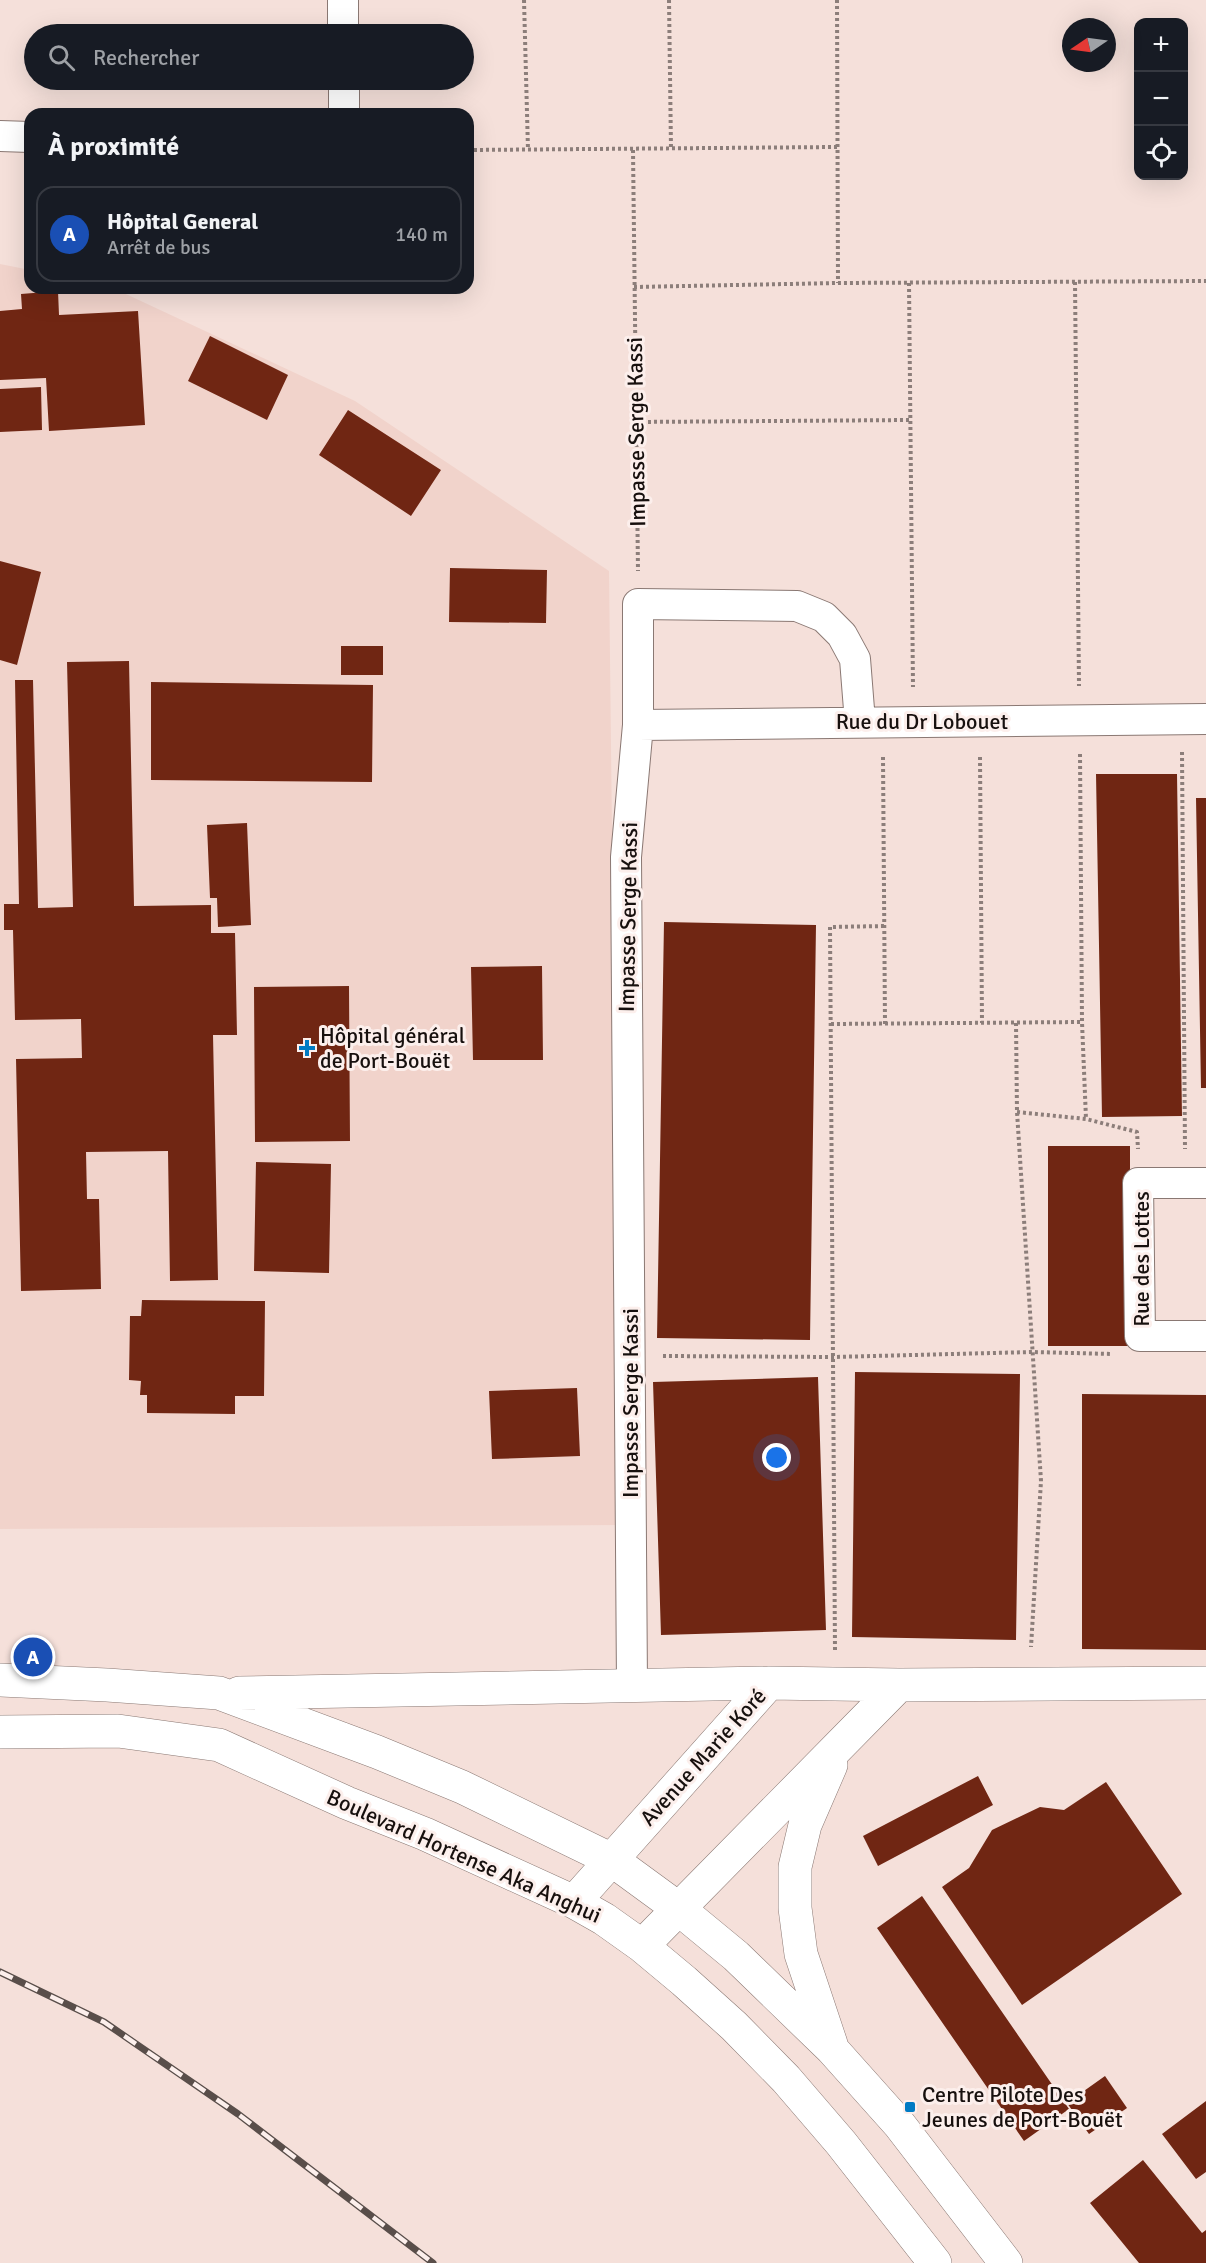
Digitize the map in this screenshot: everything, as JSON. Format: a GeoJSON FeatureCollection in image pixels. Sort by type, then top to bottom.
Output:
{"type":"FeatureCollection","features":[{"type":"Feature","properties":{"kind":"main road"},"geometry":{"type":"LineString","coordinates":[[0,1680],[219,1693],[769,1683]]}},
{"type":"Feature","properties":{"kind":"main road","name":"Avenue Marie Koré"},"geometry":{"type":"LineString","coordinates":[[574,1902],[769,1683],[899,1685],[1206,1683]]}},
{"type":"Feature","properties":{"kind":"main road"},"geometry":{"type":"LineString","coordinates":[[642,1946],[899,1685]]}},
{"type":"Feature","properties":{"kind":"main road"},"geometry":{"type":"LineString","coordinates":[[219,1693],[377,1752],[462,1787],[612,1860],[679,1909],[766,1984],[832,2049],[899,2124],[1006,2263]]}},
{"type":"Feature","properties":{"kind":"main road","name":"Boulevard Hortense Aka Anghui"},"geometry":{"type":"LineString","coordinates":[[0,1732],[118,1731],[219,1745],[347,1803],[425,1834],[604,1918],[642,1946],[734,2026],[786,2079],[841,2143],[934,2263]]}},
{"type":"Feature","properties":{"kind":"main road"},"geometry":{"type":"LineString","coordinates":[[832,2049],[801,1954],[795,1908],[795,1867],[805,1825],[839,1746]]}},
{"type":"Feature","properties":{"kind":"street"},"geometry":{"type":"LineString","coordinates":[[343,0],[343,24]]}},
{"type":"Feature","properties":{"kind":"street"},"geometry":{"type":"LineString","coordinates":[[344,90],[344,108]]}},
{"type":"Feature","properties":{"kind":"street"},"geometry":{"type":"LineString","coordinates":[[0,136],[24,137]]}},
{"type":"Feature","properties":{"kind":"street"},"geometry":{"type":"LineString","coordinates":[[638,604],[797,606],[824,616],[842,635],[855,659],[871,722]]}},
{"type":"Feature","properties":{"kind":"street","name":"Impasse Serge Kassi"},"geometry":{"type":"LineString","coordinates":[[632,1685],[626,857],[638,725],[638,604]]}},
{"type":"Feature","properties":{"kind":"street","name":"Rue du Dr Lobouet"},"geometry":{"type":"LineString","coordinates":[[638,725],[1194,719]]}},
{"type":"Feature","properties":{"kind":"street","name":"Rue des Lottes"},"geometry":{"type":"LineString","coordinates":[[1196,1183],[1138,1183],[1140,1336],[1206,1336]]}},
{"type":"Feature","properties":{"kind":"path"},"geometry":{"type":"LineString","coordinates":[[524,0],[528,150]]}},
{"type":"Feature","properties":{"kind":"path"},"geometry":{"type":"LineString","coordinates":[[669,0],[671,149]]}},
{"type":"Feature","properties":{"kind":"path"},"geometry":{"type":"LineString","coordinates":[[837,0],[838,283]]}},
{"type":"Feature","properties":{"kind":"path"},"geometry":{"type":"LineString","coordinates":[[474,150],[837,147]]}},
{"type":"Feature","properties":{"kind":"path","name":"Impasse Serge Kassi"},"geometry":{"type":"LineString","coordinates":[[633,150],[638,604]]}},
{"type":"Feature","properties":{"kind":"path"},"geometry":{"type":"LineString","coordinates":[[634,287],[838,283],[1206,281]]}},
{"type":"Feature","properties":{"kind":"path"},"geometry":{"type":"LineString","coordinates":[[909,283],[914,722]]}},
{"type":"Feature","properties":{"kind":"path"},"geometry":{"type":"LineString","coordinates":[[635,422],[911,420]]}},
{"type":"Feature","properties":{"kind":"path"},"geometry":{"type":"LineString","coordinates":[[1194,719],[1196,1183]]}},
{"type":"Feature","properties":{"kind":"path"},"geometry":{"type":"LineString","coordinates":[[980,721],[982,1023]]}},
{"type":"Feature","properties":{"kind":"path"},"geometry":{"type":"LineString","coordinates":[[871,722],[885,926],[885,1023]]}},
{"type":"Feature","properties":{"kind":"path"},"geometry":{"type":"LineString","coordinates":[[835,1684],[830,927],[885,926]]}},
{"type":"Feature","properties":{"kind":"path"},"geometry":{"type":"LineString","coordinates":[[831,1024],[1082,1022]]}},
{"type":"Feature","properties":{"kind":"path"},"geometry":{"type":"LineString","coordinates":[[1016,1023],[1017,1112],[1041,1481],[1028,1684]]}},
{"type":"Feature","properties":{"kind":"path"},"geometry":{"type":"LineString","coordinates":[[1017,1112],[1086,1119],[1137,1132],[1138,1183]]}},
{"type":"Feature","properties":{"kind":"path"},"geometry":{"type":"LineString","coordinates":[[630,1356],[834,1357],[1032,1352],[1140,1355],[1140,1336]]}},
{"type":"Feature","properties":{"kind":"shaded area","name":"Hôpital général de Port-Bouët"},"geometry":{"type":"Polygon","coordinates":[[[0,264],[24,269],[24,294],[126,294],[355,401],[609,571],[620,1525],[0,1529],[0,264]]]}},
{"type":"Feature","properties":{"kind":"building"},"geometry":{"type":"Polygon","coordinates":[[[21,294],[58,294],[59,315],[138,311],[145,425],[49,431],[46,378],[0,380],[0,311],[22,309],[21,294]]]}},
{"type":"Feature","properties":{"kind":"building"},"geometry":{"type":"Polygon","coordinates":[[[210,336],[288,375],[267,420],[188,381],[210,336]]]}},
{"type":"Feature","properties":{"kind":"building"},"geometry":{"type":"Polygon","coordinates":[[[41,387],[42,430],[0,432],[0,389],[41,387]]]}},
{"type":"Feature","properties":{"kind":"building"},"geometry":{"type":"Polygon","coordinates":[[[348,410],[441,470],[411,516],[319,455],[348,410]]]}},
{"type":"Feature","properties":{"kind":"building"},"geometry":{"type":"Polygon","coordinates":[[[0,561],[41,572],[17,665],[0,660],[0,561]]]}},
{"type":"Feature","properties":{"kind":"building"},"geometry":{"type":"Polygon","coordinates":[[[450,568],[547,570],[546,623],[449,622],[450,568]]]}},
{"type":"Feature","properties":{"kind":"building"},"geometry":{"type":"Polygon","coordinates":[[[341,646],[383,646],[383,675],[341,675],[341,646]]]}},
{"type":"Feature","properties":{"kind":"building"},"geometry":{"type":"Polygon","coordinates":[[[129,661],[134,906],[211,905],[211,933],[235,933],[237,1035],[213,1035],[218,1280],[170,1281],[168,1151],[86,1152],[87,1199],[99,1199],[101,1289],[21,1291],[16,1059],[82,1058],[81,1019],[15,1020],[13,930],[4,930],[4,904],[19,904],[15,680],[33,680],[38,908],[73,907],[67,662],[129,661]]]}},
{"type":"Feature","properties":{"kind":"building"},"geometry":{"type":"Polygon","coordinates":[[[151,682],[373,685],[372,782],[151,780],[151,682]]]}},
{"type":"Feature","properties":{"kind":"building"},"geometry":{"type":"Polygon","coordinates":[[[1096,774],[1177,774],[1182,1116],[1102,1117],[1096,774]]]}},
{"type":"Feature","properties":{"kind":"building"},"geometry":{"type":"Polygon","coordinates":[[[1196,798],[1206,798],[1206,1088],[1201,1088],[1196,798]]]}},
{"type":"Feature","properties":{"kind":"building"},"geometry":{"type":"Polygon","coordinates":[[[247,823],[251,925],[218,927],[217,898],[210,898],[207,825],[247,823]]]}},
{"type":"Feature","properties":{"kind":"building"},"geometry":{"type":"Polygon","coordinates":[[[664,922],[816,925],[810,1340],[657,1338],[664,922]]]}},
{"type":"Feature","properties":{"kind":"building"},"geometry":{"type":"Polygon","coordinates":[[[542,966],[543,1060],[473,1060],[471,967],[542,966]]]}},
{"type":"Feature","properties":{"kind":"building"},"geometry":{"type":"Polygon","coordinates":[[[349,986],[350,1141],[255,1142],[254,987],[349,986]]]}},
{"type":"Feature","properties":{"kind":"building"},"geometry":{"type":"Polygon","coordinates":[[[1048,1146],[1130,1146],[1130,1346],[1048,1346],[1048,1146]]]}},
{"type":"Feature","properties":{"kind":"building"},"geometry":{"type":"Polygon","coordinates":[[[256,1162],[331,1164],[329,1273],[254,1271],[256,1162]]]}},
{"type":"Feature","properties":{"kind":"building"},"geometry":{"type":"Polygon","coordinates":[[[142,1300],[265,1301],[264,1396],[235,1396],[235,1414],[147,1413],[147,1395],[140,1395],[141,1381],[129,1380],[130,1316],[141,1316],[142,1300]]]}},
{"type":"Feature","properties":{"kind":"building"},"geometry":{"type":"Polygon","coordinates":[[[855,1372],[1020,1374],[1016,1640],[852,1637],[855,1372]]]}},
{"type":"Feature","properties":{"kind":"building"},"geometry":{"type":"Polygon","coordinates":[[[818,1377],[826,1630],[661,1635],[653,1382],[818,1377]]]}},
{"type":"Feature","properties":{"kind":"building"},"geometry":{"type":"Polygon","coordinates":[[[577,1388],[580,1456],[492,1459],[489,1391],[577,1388]]]}},
{"type":"Feature","properties":{"kind":"building"},"geometry":{"type":"Polygon","coordinates":[[[1082,1394],[1206,1395],[1206,1650],[1082,1649],[1082,1394]]]}},
{"type":"Feature","properties":{"kind":"building"},"geometry":{"type":"Polygon","coordinates":[[[978,1776],[993,1805],[878,1866],[863,1836],[978,1776]]]}},
{"type":"Feature","properties":{"kind":"building"},"geometry":{"type":"Polygon","coordinates":[[[1106,1782],[1182,1894],[1022,2005],[942,1887],[969,1868],[992,1830],[1040,1807],[1064,1810],[1106,1782]]]}},
{"type":"Feature","properties":{"kind":"building"},"geometry":{"type":"Polygon","coordinates":[[[922,1896],[1069,2109],[1024,2141],[877,1928],[922,1896]]]}},
{"type":"Feature","properties":{"kind":"building"},"geometry":{"type":"Polygon","coordinates":[[[1105,2076],[1127,2108],[1089,2134],[1067,2103],[1105,2076]]]}},
{"type":"Feature","properties":{"kind":"building"},"geometry":{"type":"Polygon","coordinates":[[[1206,2101],[1206,2172],[1196,2179],[1162,2134],[1206,2101]]]}},
{"type":"Feature","properties":{"kind":"building"},"geometry":{"type":"Polygon","coordinates":[[[1143,2160],[1202,2233],[1206,2230],[1206,2263],[1139,2263],[1090,2203],[1143,2160]]]}},
{"type":"Feature","properties":{"kind":"railway"},"geometry":{"type":"LineString","coordinates":[[0,1972],[104,2022],[238,2114],[433,2263]]}},
{"type":"Feature","properties":{"kind":"place","name":"Hôpital général de Port-Bouët"},"geometry":{"type":"Point","coordinates":[307,1048]}},
{"type":"Feature","properties":{"kind":"place","name":"Hôpital General"},"geometry":{"type":"Point","coordinates":[33,1657]}},
{"type":"Feature","properties":{"kind":"place","name":"Centre Pilote Des Jeunes de Port-Bouët"},"geometry":{"type":"Point","coordinates":[910,2107]}}]}
